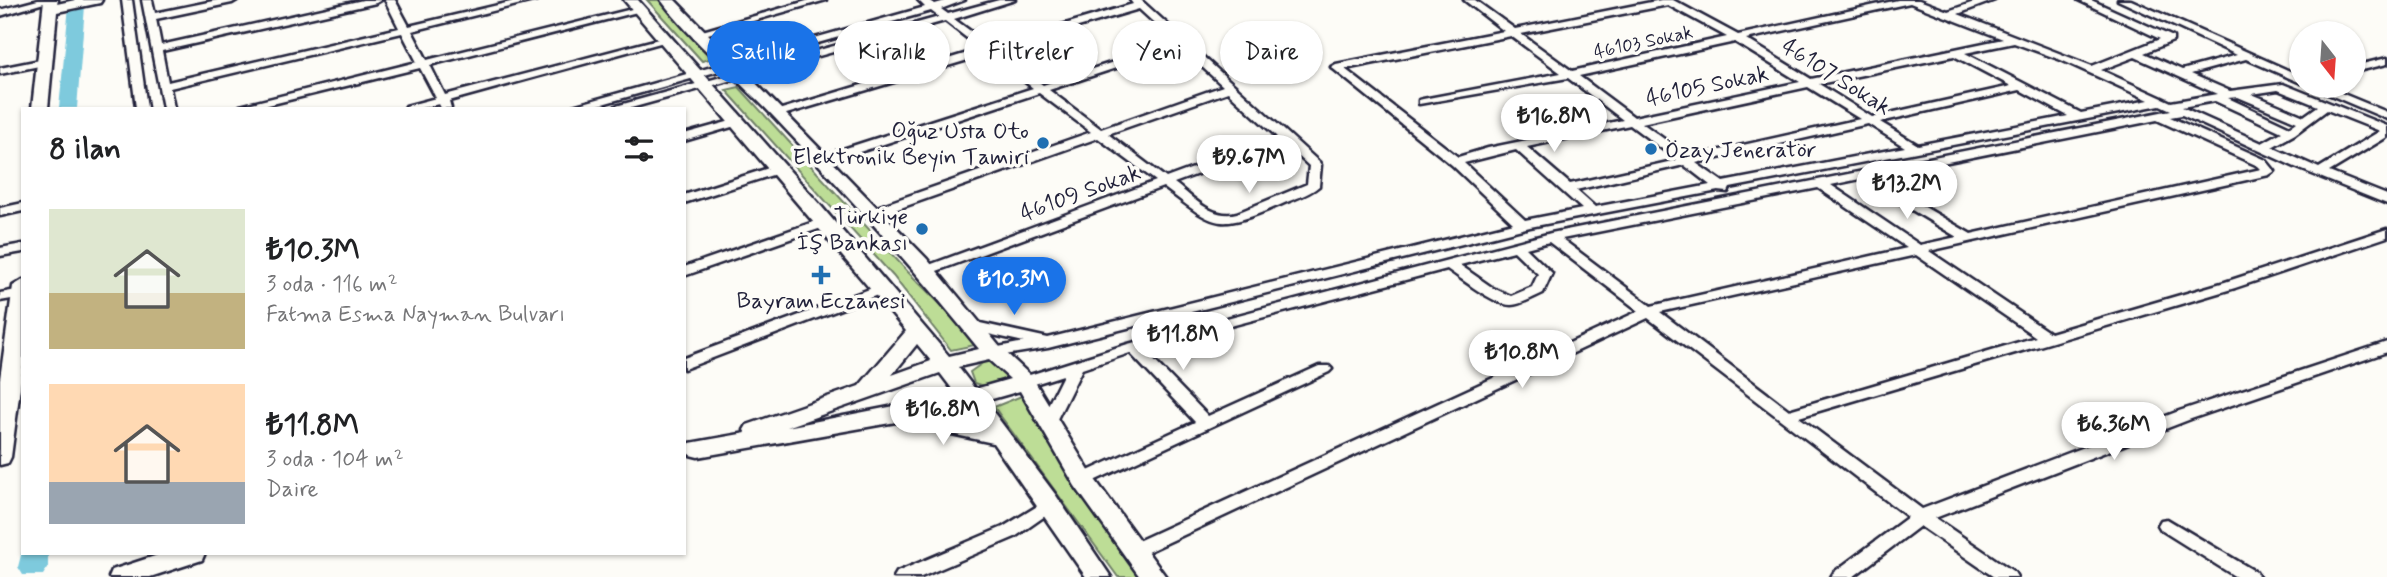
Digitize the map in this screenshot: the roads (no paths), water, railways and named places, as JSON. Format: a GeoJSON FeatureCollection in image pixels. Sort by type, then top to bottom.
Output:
{"type":"FeatureCollection","features":[{"type":"Feature","properties":{"kind":"main road"},"geometry":{"type":"LineString","coordinates":[[40,107],[50,3],[95,0]]}},
{"type":"Feature","properties":{"kind":"main road"},"geometry":{"type":"LineString","coordinates":[[669,0],[707,43]]}},
{"type":"Feature","properties":{"kind":"main road"},"geometry":{"type":"LineString","coordinates":[[635,5],[918,330],[972,398],[1099,577]]}},
{"type":"Feature","properties":{"kind":"main road"},"geometry":{"type":"LineString","coordinates":[[750,84],[926,271],[993,352],[1025,382],[1083,480],[1154,577]]}},
{"type":"Feature","properties":{"kind":"main road"},"geometry":{"type":"LineString","coordinates":[[0,457],[8,346],[21,297]]}},
{"type":"Feature","properties":{"kind":"main road"},"geometry":{"type":"LineString","coordinates":[[867,391],[918,330]]}},
{"type":"Feature","properties":{"kind":"main road"},"geometry":{"type":"LineString","coordinates":[[691,451],[945,364],[993,352]]}},
{"type":"Feature","properties":{"kind":"main road"},"geometry":{"type":"LineString","coordinates":[[691,451],[972,398],[1025,382]]}},
{"type":"Feature","properties":{"kind":"main road"},"geometry":{"type":"LineString","coordinates":[[894,414],[1001,438]]}},
{"type":"Feature","properties":{"kind":"main road"},"geometry":{"type":"LineString","coordinates":[[121,577],[187,555]]}},
{"type":"Feature","properties":{"kind":"street"},"geometry":{"type":"LineString","coordinates":[[127,0],[142,107]]}},
{"type":"Feature","properties":{"kind":"street"},"geometry":{"type":"LineString","coordinates":[[147,0],[168,107]]}},
{"type":"Feature","properties":{"kind":"street"},"geometry":{"type":"LineString","coordinates":[[151,17],[232,0]]}},
{"type":"Feature","properties":{"kind":"street"},"geometry":{"type":"LineString","coordinates":[[157,48],[376,0]]}},
{"type":"Feature","properties":{"kind":"street"},"geometry":{"type":"LineString","coordinates":[[390,0],[445,104]]}},
{"type":"Feature","properties":{"kind":"street"},"geometry":{"type":"LineString","coordinates":[[164,86],[532,0]]}},
{"type":"Feature","properties":{"kind":"street"},"geometry":{"type":"LineString","coordinates":[[697,34],[821,0]]}},
{"type":"Feature","properties":{"kind":"street"},"geometry":{"type":"LineString","coordinates":[[820,41],[928,4],[960,0]]}},
{"type":"Feature","properties":{"kind":"street"},"geometry":{"type":"LineString","coordinates":[[820,49],[1010,0]]}},
{"type":"Feature","properties":{"kind":"street"},"geometry":{"type":"LineString","coordinates":[[1469,0],[1688,161],[1735,199]]}},
{"type":"Feature","properties":{"kind":"street"},"geometry":{"type":"LineString","coordinates":[[1911,0],[2093,70],[2320,172],[2384,195]]}},
{"type":"Feature","properties":{"kind":"street","name":"46103 Sokak"},"geometry":{"type":"LineString","coordinates":[[1423,102],[1568,75],[1911,0]]}},
{"type":"Feature","properties":{"kind":"street"},"geometry":{"type":"LineString","coordinates":[[1949,14],[1987,0]]}},
{"type":"Feature","properties":{"kind":"street"},"geometry":{"type":"LineString","coordinates":[[2083,0],[2169,39]]}},
{"type":"Feature","properties":{"kind":"street"},"geometry":{"type":"LineString","coordinates":[[2123,0],[2289,76]]}},
{"type":"Feature","properties":{"kind":"street"},"geometry":{"type":"LineString","coordinates":[[1522,225],[1456,162],[1336,66],[1668,1]]}},
{"type":"Feature","properties":{"kind":"street","name":"46107 Sokak"},"geometry":{"type":"LineString","coordinates":[[1668,1],[1738,39],[1915,148]]}},
{"type":"Feature","properties":{"kind":"street"},"geometry":{"type":"LineString","coordinates":[[0,13],[50,3]]}},
{"type":"Feature","properties":{"kind":"street"},"geometry":{"type":"LineString","coordinates":[[1081,21],[1138,3],[1158,21]]}},
{"type":"Feature","properties":{"kind":"street"},"geometry":{"type":"LineString","coordinates":[[928,4],[964,31]]}},
{"type":"Feature","properties":{"kind":"street"},"geometry":{"type":"LineString","coordinates":[[248,107],[424,64],[635,5]]}},
{"type":"Feature","properties":{"kind":"street"},"geometry":{"type":"LineString","coordinates":[[2093,70],[2169,39],[2199,35]]}},
{"type":"Feature","properties":{"kind":"street","name":"46105 Sokak"},"geometry":{"type":"LineString","coordinates":[[1456,162],[2015,39]]}},
{"type":"Feature","properties":{"kind":"street"},"geometry":{"type":"LineString","coordinates":[[419,107],[445,104],[666,40]]}},
{"type":"Feature","properties":{"kind":"street"},"geometry":{"type":"LineString","coordinates":[[1957,53],[2079,117]]}},
{"type":"Feature","properties":{"kind":"street"},"geometry":{"type":"LineString","coordinates":[[2136,53],[2305,121]]}},
{"type":"Feature","properties":{"kind":"street"},"geometry":{"type":"LineString","coordinates":[[2181,73],[2245,56]]}},
{"type":"Feature","properties":{"kind":"street"},"geometry":{"type":"LineString","coordinates":[[779,113],[964,57]]}},
{"type":"Feature","properties":{"kind":"street"},"geometry":{"type":"LineString","coordinates":[[2366,66],[2387,61]]}},
{"type":"Feature","properties":{"kind":"street"},"geometry":{"type":"LineString","coordinates":[[0,71],[45,62]]}},
{"type":"Feature","properties":{"kind":"street"},"geometry":{"type":"LineString","coordinates":[[822,160],[1112,65]]}},
{"type":"Feature","properties":{"kind":"street"},"geometry":{"type":"LineString","coordinates":[[1034,84],[1208,215],[1227,220],[1242,216],[1313,186],[1315,165],[1206,66]]}},
{"type":"Feature","properties":{"kind":"street"},"geometry":{"type":"LineString","coordinates":[[581,107],[707,78]]}},
{"type":"Feature","properties":{"kind":"street"},"geometry":{"type":"LineString","coordinates":[[623,107],[700,80]]}},
{"type":"Feature","properties":{"kind":"street"},"geometry":{"type":"LineString","coordinates":[[993,352],[1048,343],[1522,225],[2079,117],[2173,106],[2289,84]]}},
{"type":"Feature","properties":{"kind":"street"},"geometry":{"type":"LineString","coordinates":[[2279,86],[2387,131]]}},
{"type":"Feature","properties":{"kind":"street"},"geometry":{"type":"LineString","coordinates":[[1567,188],[2020,87]]}},
{"type":"Feature","properties":{"kind":"street"},"geometry":{"type":"LineString","coordinates":[[873,213],[1228,88]]}},
{"type":"Feature","properties":{"kind":"street"},"geometry":{"type":"LineString","coordinates":[[2216,97],[2291,132]]}},
{"type":"Feature","properties":{"kind":"street"},"geometry":{"type":"LineString","coordinates":[[2344,98],[2387,116]]}},
{"type":"Feature","properties":{"kind":"street"},"geometry":{"type":"LineString","coordinates":[[2263,147],[2291,132],[2326,105]]}},
{"type":"Feature","properties":{"kind":"street"},"geometry":{"type":"LineString","coordinates":[[1025,382],[1133,347],[1551,237],[2158,116],[2173,106]]}},
{"type":"Feature","properties":{"kind":"street"},"geometry":{"type":"LineString","coordinates":[[1135,550],[1407,422],[1651,312],[2269,171],[2262,163],[2158,116]]}},
{"type":"Feature","properties":{"kind":"street"},"geometry":{"type":"LineString","coordinates":[[686,137],[738,122]]}},
{"type":"Feature","properties":{"kind":"street"},"geometry":{"type":"LineString","coordinates":[[2320,172],[2387,131]]}},
{"type":"Feature","properties":{"kind":"street","name":"46109 Sokak"},"geometry":{"type":"LineString","coordinates":[[926,271],[1287,137]]}},
{"type":"Feature","properties":{"kind":"street"},"geometry":{"type":"LineString","coordinates":[[1519,146],[1592,211]]}},
{"type":"Feature","properties":{"kind":"street"},"geometry":{"type":"LineString","coordinates":[[686,198],[778,169]]}},
{"type":"Feature","properties":{"kind":"street"},"geometry":{"type":"LineString","coordinates":[[1861,175],[1970,239]]}},
{"type":"Feature","properties":{"kind":"street"},"geometry":{"type":"LineString","coordinates":[[1820,183],[2048,339]]}},
{"type":"Feature","properties":{"kind":"street"},"geometry":{"type":"LineString","coordinates":[[0,212],[21,207]]}},
{"type":"Feature","properties":{"kind":"street"},"geometry":{"type":"LineString","coordinates":[[686,271],[825,222]]}},
{"type":"Feature","properties":{"kind":"street"},"geometry":{"type":"LineString","coordinates":[[1789,415],[2230,285],[2387,233]]}},
{"type":"Feature","properties":{"kind":"street"},"geometry":{"type":"LineString","coordinates":[[1551,237],[1920,517],[2008,577]]}},
{"type":"Feature","properties":{"kind":"street"},"geometry":{"type":"LineString","coordinates":[[1449,264],[1488,291],[1511,302],[1538,290],[1545,273],[1516,246]]}},
{"type":"Feature","properties":{"kind":"street"},"geometry":{"type":"LineString","coordinates":[[0,251],[21,248]]}},
{"type":"Feature","properties":{"kind":"street"},"geometry":{"type":"LineString","coordinates":[[686,363],[883,288]]}},
{"type":"Feature","properties":{"kind":"street"},"geometry":{"type":"LineString","coordinates":[[0,298],[21,293]]}},
{"type":"Feature","properties":{"kind":"street"},"geometry":{"type":"LineString","coordinates":[[971,326],[1048,343]]}},
{"type":"Feature","properties":{"kind":"street"},"geometry":{"type":"LineString","coordinates":[[1133,347],[1206,423]]}},
{"type":"Feature","properties":{"kind":"street"},"geometry":{"type":"LineString","coordinates":[[1840,577],[1920,517],[2185,415],[2387,347]]}},
{"type":"Feature","properties":{"kind":"street"},"geometry":{"type":"LineString","coordinates":[[1048,421],[1076,365]]}},
{"type":"Feature","properties":{"kind":"street"},"geometry":{"type":"LineString","coordinates":[[1083,480],[1324,369]]}},
{"type":"Feature","properties":{"kind":"street"},"geometry":{"type":"LineString","coordinates":[[903,577],[1009,532],[1049,505]]}},
{"type":"Feature","properties":{"kind":"street"},"geometry":{"type":"LineString","coordinates":[[2167,524],[2250,577]]}},
{"type":"Feature","properties":{"kind":"waterway"},"geometry":{"type":"LineString","coordinates":[[68,107],[77,6]]}},
{"type":"Feature","properties":{"kind":"waterway"},"geometry":{"type":"LineString","coordinates":[[33,567],[34,555]]}},
{"type":"Feature","properties":{"kind":"place","name":"Oğuz Usta Oto Elektronik Beyin Tamiri"},"geometry":{"type":"Point","coordinates":[1043,143]}},
{"type":"Feature","properties":{"kind":"place","name":"Özay Jeneratör"},"geometry":{"type":"Point","coordinates":[1651,149]}},
{"type":"Feature","properties":{"kind":"place","name":"Türkiye İş Bankası"},"geometry":{"type":"Point","coordinates":[922,229]}},
{"type":"Feature","properties":{"kind":"place","name":"Bayram Eczanesi"},"geometry":{"type":"Point","coordinates":[821,275]}}]}
